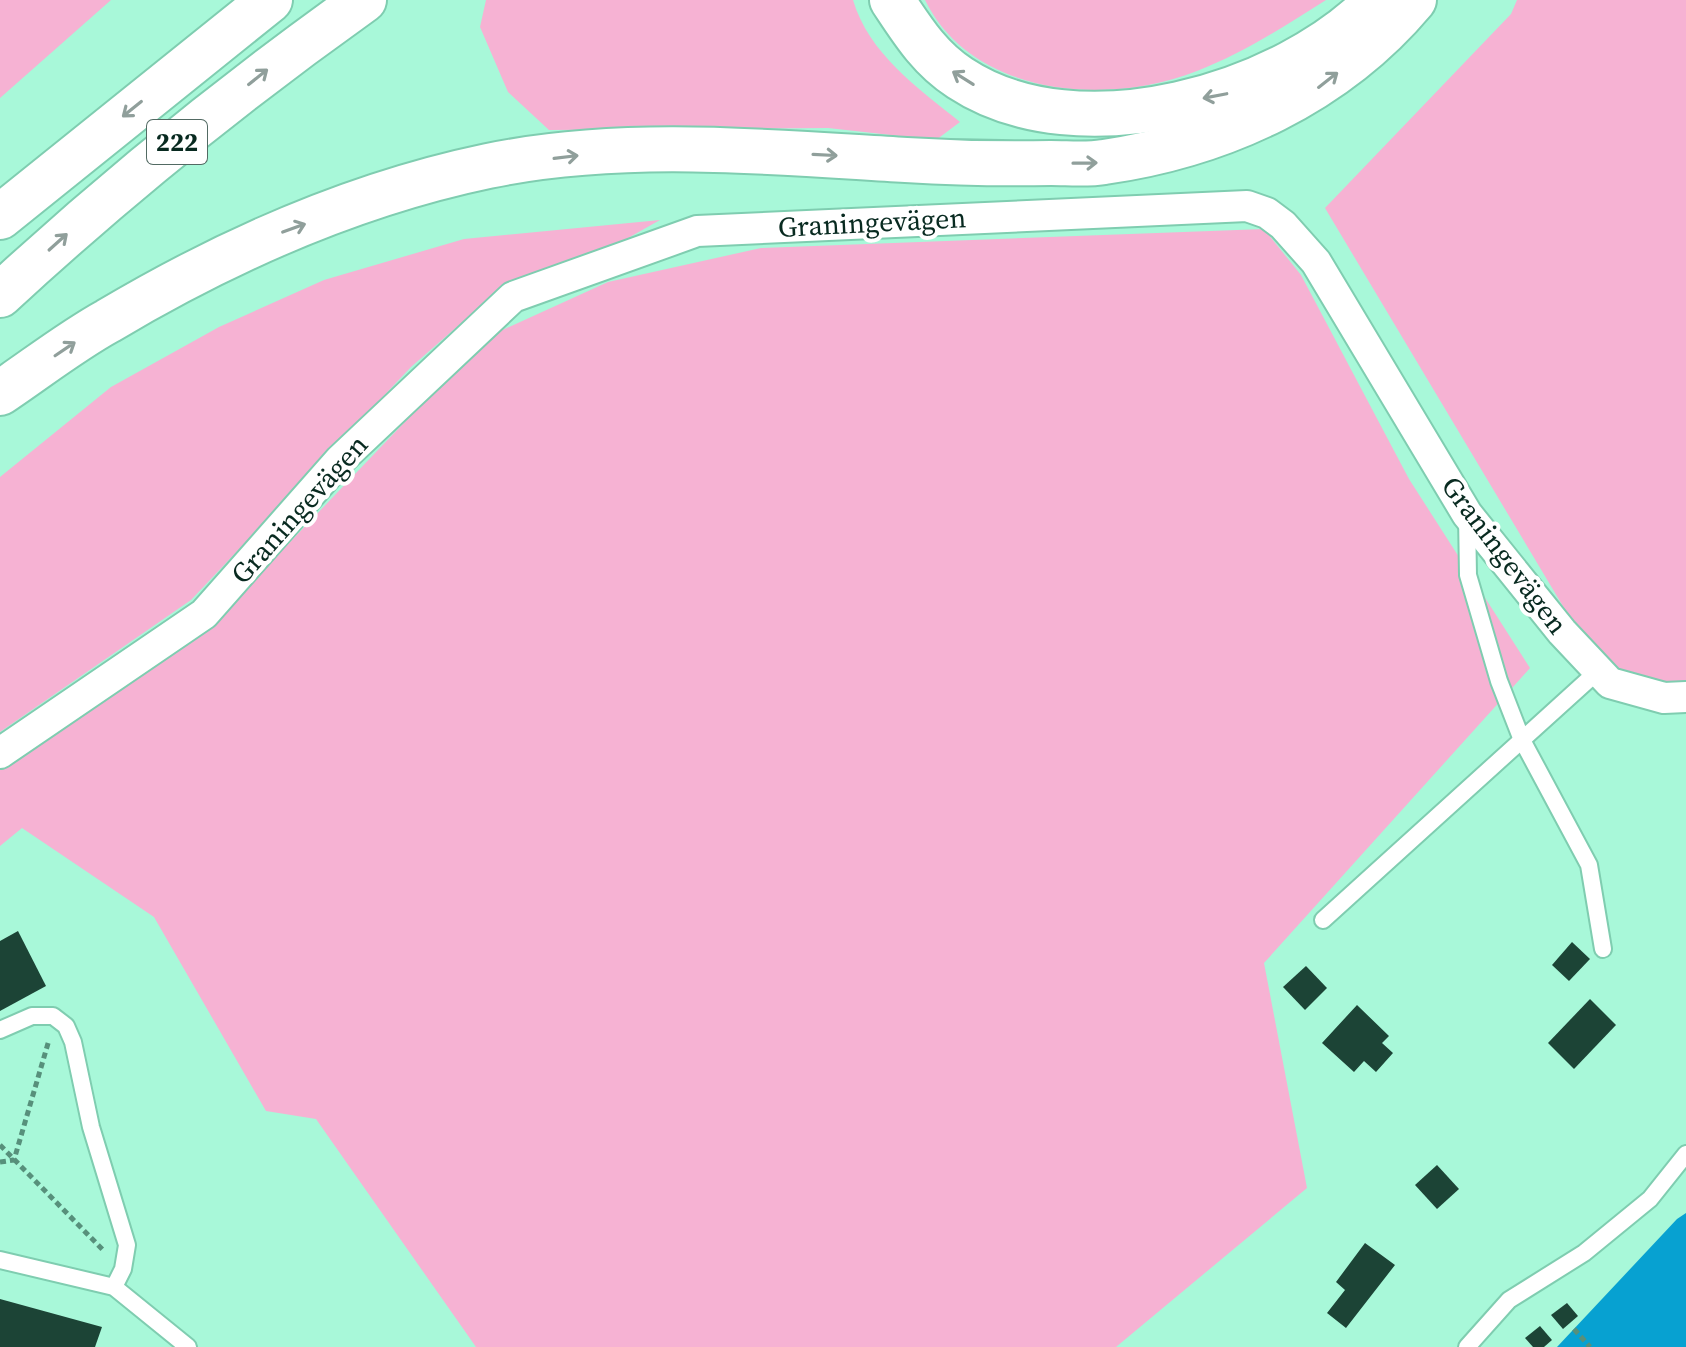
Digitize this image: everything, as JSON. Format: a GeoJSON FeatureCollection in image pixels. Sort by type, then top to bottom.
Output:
{"type":"FeatureCollection","features":[{"type":"Feature","properties":{"kind":"highway"},"geometry":{"type":"LineString","coordinates":[[192,60],[262,0]]}},
{"type":"Feature","properties":{"kind":"highway","name":"222"},"geometry":{"type":"LineString","coordinates":[[0,217],[270,0]]}},
{"type":"Feature","properties":{"kind":"highway","name":"222"},"geometry":{"type":"LineString","coordinates":[[0,295],[100,204],[282,58],[364,0]]}},
{"type":"Feature","properties":{"kind":"highway"},"geometry":{"type":"LineString","coordinates":[[892,0],[922,46],[960,78],[1007,102],[1074,113],[1152,108],[1231,93],[1295,61],[1361,16],[1377,0]]}},
{"type":"Feature","properties":{"kind":"highway"},"geometry":{"type":"LineString","coordinates":[[0,393],[106,321],[259,241],[371,200],[488,166],[594,153],[741,150],[975,164],[1102,163],[1218,136],[1318,88],[1385,34],[1414,0]]}},
{"type":"Feature","properties":{"kind":"street","name":"Graningevägen"},"geometry":{"type":"LineString","coordinates":[[0,753],[204,614],[340,460],[513,297],[606,261],[697,231],[1247,206],[1283,225],[1316,262],[1467,514],[1562,632],[1610,683],[1664,698],[1686,697]]}},
{"type":"Feature","properties":{"kind":"lane"},"geometry":{"type":"LineString","coordinates":[[1467,514],[1468,575],[1499,681],[1522,740],[1589,865],[1603,949]]}},
{"type":"Feature","properties":{"kind":"lane"},"geometry":{"type":"LineString","coordinates":[[1323,920],[1598,671]]}},
{"type":"Feature","properties":{"kind":"lane"},"geometry":{"type":"LineString","coordinates":[[0,1030],[32,1016],[55,1018],[66,1026],[73,1042],[91,1127],[127,1245],[123,1269],[114,1287]]}},
{"type":"Feature","properties":{"kind":"lane"},"geometry":{"type":"LineString","coordinates":[[1467,1347],[1509,1300],[1584,1253],[1650,1199],[1686,1154]]}},
{"type":"Feature","properties":{"kind":"lane"},"geometry":{"type":"LineString","coordinates":[[0,1260],[114,1287],[188,1347]]}},
{"type":"Feature","properties":{"kind":"path"},"geometry":{"type":"LineString","coordinates":[[14,1160],[55,1018]]}},
{"type":"Feature","properties":{"kind":"path"},"geometry":{"type":"LineString","coordinates":[[0,1145],[123,1269]]}},
{"type":"Feature","properties":{"kind":"path"},"geometry":{"type":"LineString","coordinates":[[0,1162],[14,1160]]}},
{"type":"Feature","properties":{"kind":"path"},"geometry":{"type":"LineString","coordinates":[[1574,1329],[1590,1347]]}},
{"type":"Feature","properties":{"kind":"shaded area"},"geometry":{"type":"Polygon","coordinates":[[[0,0],[111,0],[0,98],[0,0]]]}},
{"type":"Feature","properties":{"kind":"shaded area"},"geometry":{"type":"Polygon","coordinates":[[[486,0],[853,0],[860,19],[883,53],[912,83],[960,122],[936,140],[828,128],[549,130],[508,92],[480,27],[486,0]]]}},
{"type":"Feature","properties":{"kind":"shaded area"},"geometry":{"type":"Polygon","coordinates":[[[925,0],[1326,0],[1247,47],[1197,71],[1123,89],[1084,90],[1045,85],[1008,74],[975,57],[946,32],[925,0]]]}},
{"type":"Feature","properties":{"kind":"shaded area"},"geometry":{"type":"Polygon","coordinates":[[[1517,0],[1686,0],[1686,686],[1679,690],[1610,670],[1576,628],[1325,208],[1511,14],[1517,0]]]}},
{"type":"Feature","properties":{"kind":"shaded area"},"geometry":{"type":"Polygon","coordinates":[[[660,220],[605,251],[499,290],[411,367],[191,600],[0,732],[0,477],[111,387],[219,327],[324,280],[464,239],[660,220]]]}},
{"type":"Feature","properties":{"kind":"shaded area"},"geometry":{"type":"Polygon","coordinates":[[[1264,229],[1301,275],[1409,479],[1530,668],[1264,963],[1307,1188],[1116,1347],[476,1347],[316,1119],[266,1111],[154,917],[22,828],[0,846],[0,769],[205,631],[485,338],[608,282],[761,248],[1264,229]]]}},
{"type":"Feature","properties":{"kind":"water"},"geometry":{"type":"Polygon","coordinates":[[[1686,1213],[1686,1347],[1557,1347],[1677,1219],[1686,1213]]]}},
{"type":"Feature","properties":{"kind":"building"},"geometry":{"type":"Polygon","coordinates":[[[18,931],[46,986],[0,1011],[0,941],[18,931]]]}},
{"type":"Feature","properties":{"kind":"building"},"geometry":{"type":"Polygon","coordinates":[[[1572,942],[1590,959],[1569,981],[1552,965],[1572,942]]]}},
{"type":"Feature","properties":{"kind":"building"},"geometry":{"type":"Polygon","coordinates":[[[1306,966],[1327,988],[1305,1010],[1283,987],[1306,966]]]}},
{"type":"Feature","properties":{"kind":"building"},"geometry":{"type":"Polygon","coordinates":[[[1590,999],[1616,1025],[1574,1069],[1548,1043],[1590,999]]]}},
{"type":"Feature","properties":{"kind":"building"},"geometry":{"type":"Polygon","coordinates":[[[1357,1005],[1389,1036],[1382,1043],[1393,1053],[1376,1072],[1364,1061],[1354,1072],[1322,1043],[1357,1005]]]}},
{"type":"Feature","properties":{"kind":"building"},"geometry":{"type":"Polygon","coordinates":[[[1437,1165],[1459,1189],[1437,1209],[1415,1185],[1437,1165]]]}},
{"type":"Feature","properties":{"kind":"building"},"geometry":{"type":"Polygon","coordinates":[[[1365,1243],[1395,1265],[1346,1328],[1327,1313],[1345,1290],[1336,1282],[1365,1243]]]}},
{"type":"Feature","properties":{"kind":"building"},"geometry":{"type":"Polygon","coordinates":[[[0,1299],[102,1327],[95,1347],[0,1347],[0,1299]]]}},
{"type":"Feature","properties":{"kind":"building"},"geometry":{"type":"Polygon","coordinates":[[[1567,1303],[1578,1316],[1563,1329],[1551,1315],[1567,1303]]]}},
{"type":"Feature","properties":{"kind":"building"},"geometry":{"type":"Polygon","coordinates":[[[1540,1326],[1552,1340],[1544,1347],[1533,1347],[1525,1338],[1540,1326]]]}}]}
